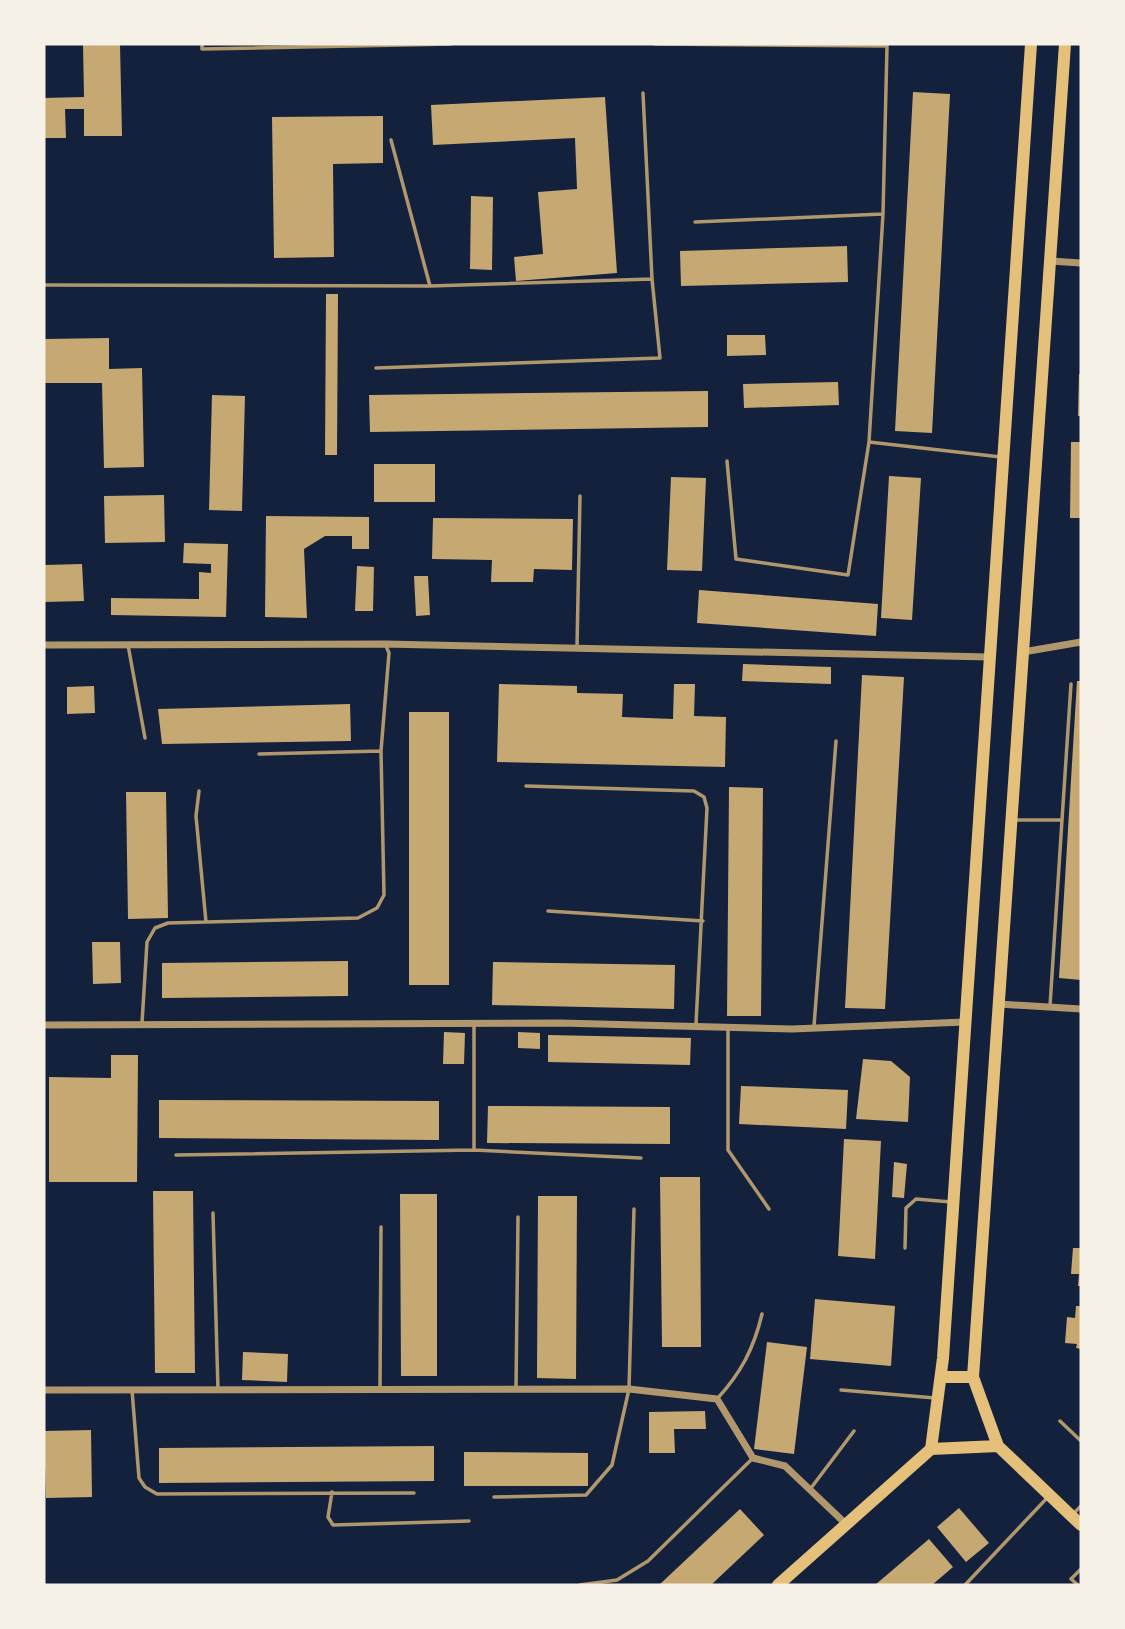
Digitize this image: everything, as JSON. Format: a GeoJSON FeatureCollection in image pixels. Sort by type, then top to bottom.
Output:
{"type":"FeatureCollection","features":[{"type":"Feature","properties":{"kind":"main road"},"geometry":{"type":"LineString","coordinates":[[931,1449],[941,1377],[1031,44]]}},
{"type":"Feature","properties":{"kind":"main road"},"geometry":{"type":"LineString","coordinates":[[1065,44],[973,1377],[998,1446],[1076,1520]]}},
{"type":"Feature","properties":{"kind":"main road"},"geometry":{"type":"LineString","coordinates":[[941,1377],[973,1377]]}},
{"type":"Feature","properties":{"kind":"main road"},"geometry":{"type":"LineString","coordinates":[[778,1585],[931,1449],[998,1446]]}},
{"type":"Feature","properties":{"kind":"street"},"geometry":{"type":"LineString","coordinates":[[1051,261],[1081,263]]}},
{"type":"Feature","properties":{"kind":"street"},"geometry":{"type":"LineString","coordinates":[[1023,652],[1081,642]]}},
{"type":"Feature","properties":{"kind":"street"},"geometry":{"type":"LineString","coordinates":[[44,645],[385,644],[990,657]]}},
{"type":"Feature","properties":{"kind":"street"},"geometry":{"type":"LineString","coordinates":[[999,1004],[1081,1009]]}},
{"type":"Feature","properties":{"kind":"street"},"geometry":{"type":"LineString","coordinates":[[44,1025],[474,1024],[814,1028],[965,1022]]}},
{"type":"Feature","properties":{"kind":"street"},"geometry":{"type":"LineString","coordinates":[[44,1390],[629,1389],[717,1399],[753,1458],[785,1466],[846,1524]]}},
{"type":"Feature","properties":{"kind":"lane"},"geometry":{"type":"LineString","coordinates":[[202,44],[202,49],[451,44]]}},
{"type":"Feature","properties":{"kind":"lane"},"geometry":{"type":"LineString","coordinates":[[655,44],[887,46],[883,214],[869,442],[848,575],[736,559],[727,461]]}},
{"type":"Feature","properties":{"kind":"lane"},"geometry":{"type":"LineString","coordinates":[[376,368],[660,358],[652,279],[643,93]]}},
{"type":"Feature","properties":{"kind":"lane"},"geometry":{"type":"LineString","coordinates":[[391,140],[430,286]]}},
{"type":"Feature","properties":{"kind":"lane"},"geometry":{"type":"LineString","coordinates":[[695,222],[883,214]]}},
{"type":"Feature","properties":{"kind":"lane"},"geometry":{"type":"LineString","coordinates":[[44,285],[430,286],[652,279]]}},
{"type":"Feature","properties":{"kind":"lane"},"geometry":{"type":"LineString","coordinates":[[869,442],[1004,457]]}},
{"type":"Feature","properties":{"kind":"lane"},"geometry":{"type":"LineString","coordinates":[[577,648],[579,496]]}},
{"type":"Feature","properties":{"kind":"lane"},"geometry":{"type":"LineString","coordinates":[[142,1025],[147,942],[155,928],[167,923],[358,918],[377,908],[384,895],[381,751],[389,653],[385,644]]}},
{"type":"Feature","properties":{"kind":"lane"},"geometry":{"type":"LineString","coordinates":[[128,645],[145,738]]}},
{"type":"Feature","properties":{"kind":"lane"},"geometry":{"type":"LineString","coordinates":[[1051,1007],[1071,684]]}},
{"type":"Feature","properties":{"kind":"lane"},"geometry":{"type":"LineString","coordinates":[[814,1028],[836,741]]}},
{"type":"Feature","properties":{"kind":"lane"},"geometry":{"type":"LineString","coordinates":[[259,754],[381,751]]}},
{"type":"Feature","properties":{"kind":"lane"},"geometry":{"type":"LineString","coordinates":[[526,786],[694,791],[704,797],[708,808],[696,1027]]}},
{"type":"Feature","properties":{"kind":"lane"},"geometry":{"type":"LineString","coordinates":[[199,792],[196,816],[206,922]]}},
{"type":"Feature","properties":{"kind":"lane"},"geometry":{"type":"LineString","coordinates":[[1012,820],[1062,820]]}},
{"type":"Feature","properties":{"kind":"lane"},"geometry":{"type":"LineString","coordinates":[[548,911],[703,921]]}},
{"type":"Feature","properties":{"kind":"lane"},"geometry":{"type":"LineString","coordinates":[[474,1024],[474,1150]]}},
{"type":"Feature","properties":{"kind":"lane"},"geometry":{"type":"LineString","coordinates":[[728,1028],[728,1150],[769,1209]]}},
{"type":"Feature","properties":{"kind":"lane"},"geometry":{"type":"LineString","coordinates":[[176,1155],[474,1150],[641,1158]]}},
{"type":"Feature","properties":{"kind":"lane"},"geometry":{"type":"LineString","coordinates":[[905,1248],[906,1208],[916,1199],[953,1202]]}},
{"type":"Feature","properties":{"kind":"lane"},"geometry":{"type":"LineString","coordinates":[[494,1497],[586,1495],[612,1465],[629,1389],[634,1209]]}},
{"type":"Feature","properties":{"kind":"lane"},"geometry":{"type":"LineString","coordinates":[[213,1213],[218,1390]]}},
{"type":"Feature","properties":{"kind":"lane"},"geometry":{"type":"LineString","coordinates":[[516,1389],[518,1217]]}},
{"type":"Feature","properties":{"kind":"lane"},"geometry":{"type":"LineString","coordinates":[[380,1389],[381,1227]]}},
{"type":"Feature","properties":{"kind":"lane"},"geometry":{"type":"LineString","coordinates":[[717,1399],[738,1376],[755,1343],[762,1314]]}},
{"type":"Feature","properties":{"kind":"lane"},"geometry":{"type":"LineString","coordinates":[[132,1390],[139,1478],[145,1487],[157,1494],[414,1493]]}},
{"type":"Feature","properties":{"kind":"lane"},"geometry":{"type":"LineString","coordinates":[[841,1390],[937,1398]]}},
{"type":"Feature","properties":{"kind":"lane"},"geometry":{"type":"LineString","coordinates":[[1060,1421],[1081,1441]]}},
{"type":"Feature","properties":{"kind":"lane"},"geometry":{"type":"LineString","coordinates":[[811,1488],[854,1431]]}},
{"type":"Feature","properties":{"kind":"lane"},"geometry":{"type":"LineString","coordinates":[[580,1585],[617,1580],[648,1561],[753,1458]]}},
{"type":"Feature","properties":{"kind":"lane"},"geometry":{"type":"LineString","coordinates":[[332,1492],[328,1517],[333,1525],[469,1521]]}},
{"type":"Feature","properties":{"kind":"lane"},"geometry":{"type":"LineString","coordinates":[[965,1585],[1050,1495]]}},
{"type":"Feature","properties":{"kind":"lane"},"geometry":{"type":"LineString","coordinates":[[1076,1520],[1081,1506]]}},
{"type":"Feature","properties":{"kind":"lane"},"geometry":{"type":"LineString","coordinates":[[1078,1585],[1072,1579],[1081,1569]]}},
{"type":"Feature","properties":{"kind":"building"},"geometry":{"type":"Polygon","coordinates":[[[83,44],[120,44],[122,136],[84,136],[84,109],[65,109],[66,138],[44,138],[44,98],[84,97],[83,44]]]}},
{"type":"Feature","properties":{"kind":"building"},"geometry":{"type":"Polygon","coordinates":[[[913,92],[950,94],[932,433],[895,431],[913,92]]]}},
{"type":"Feature","properties":{"kind":"building"},"geometry":{"type":"Polygon","coordinates":[[[605,97],[617,273],[516,281],[514,257],[543,254],[538,192],[577,189],[575,138],[433,145],[431,105],[605,97]]]}},
{"type":"Feature","properties":{"kind":"building"},"geometry":{"type":"Polygon","coordinates":[[[383,116],[383,163],[333,164],[334,257],[274,258],[272,117],[383,116]]]}},
{"type":"Feature","properties":{"kind":"building"},"geometry":{"type":"Polygon","coordinates":[[[471,196],[493,197],[492,270],[470,269],[471,196]]]}},
{"type":"Feature","properties":{"kind":"building"},"geometry":{"type":"Polygon","coordinates":[[[847,246],[848,282],[681,286],[680,251],[847,246]]]}},
{"type":"Feature","properties":{"kind":"building"},"geometry":{"type":"Polygon","coordinates":[[[326,294],[338,294],[337,455],[325,455],[326,294]]]}},
{"type":"Feature","properties":{"kind":"building"},"geometry":{"type":"Polygon","coordinates":[[[727,335],[765,335],[766,355],[727,356],[727,335]]]}},
{"type":"Feature","properties":{"kind":"building"},"geometry":{"type":"Polygon","coordinates":[[[109,338],[109,369],[142,368],[144,467],[104,468],[102,383],[44,383],[44,339],[109,338]]]}},
{"type":"Feature","properties":{"kind":"building"},"geometry":{"type":"Polygon","coordinates":[[[1081,374],[1081,416],[1078,416],[1081,374]]]}},
{"type":"Feature","properties":{"kind":"building"},"geometry":{"type":"Polygon","coordinates":[[[838,382],[839,405],[744,408],[743,384],[838,382]]]}},
{"type":"Feature","properties":{"kind":"building"},"geometry":{"type":"Polygon","coordinates":[[[708,391],[708,427],[370,432],[369,395],[708,391]]]}},
{"type":"Feature","properties":{"kind":"building"},"geometry":{"type":"Polygon","coordinates":[[[212,395],[245,396],[242,511],[209,510],[212,395]]]}},
{"type":"Feature","properties":{"kind":"building"},"geometry":{"type":"Polygon","coordinates":[[[1071,442],[1081,442],[1081,518],[1070,518],[1071,442]]]}},
{"type":"Feature","properties":{"kind":"building"},"geometry":{"type":"Polygon","coordinates":[[[374,464],[435,464],[435,502],[374,502],[374,464]]]}},
{"type":"Feature","properties":{"kind":"building"},"geometry":{"type":"Polygon","coordinates":[[[889,476],[921,478],[912,620],[881,618],[889,476]]]}},
{"type":"Feature","properties":{"kind":"building"},"geometry":{"type":"Polygon","coordinates":[[[671,477],[706,478],[702,571],[667,570],[671,477]]]}},
{"type":"Feature","properties":{"kind":"building"},"geometry":{"type":"Polygon","coordinates":[[[164,495],[165,542],[105,543],[104,496],[164,495]]]}},
{"type":"Feature","properties":{"kind":"building"},"geometry":{"type":"Polygon","coordinates":[[[266,516],[369,517],[369,549],[352,549],[352,536],[325,536],[304,549],[307,618],[265,617],[266,516]]]}},
{"type":"Feature","properties":{"kind":"building"},"geometry":{"type":"Polygon","coordinates":[[[433,518],[573,519],[572,570],[534,569],[533,582],[491,582],[492,560],[432,559],[433,518]]]}},
{"type":"Feature","properties":{"kind":"building"},"geometry":{"type":"Polygon","coordinates":[[[184,543],[228,544],[226,617],[111,615],[111,598],[199,599],[199,572],[211,573],[211,564],[183,563],[184,543]]]}},
{"type":"Feature","properties":{"kind":"building"},"geometry":{"type":"Polygon","coordinates":[[[82,564],[84,601],[44,602],[44,565],[82,564]]]}},
{"type":"Feature","properties":{"kind":"building"},"geometry":{"type":"Polygon","coordinates":[[[357,566],[374,567],[373,611],[355,611],[357,566]]]}},
{"type":"Feature","properties":{"kind":"building"},"geometry":{"type":"Polygon","coordinates":[[[414,576],[428,576],[430,615],[416,616],[414,576]]]}},
{"type":"Feature","properties":{"kind":"building"},"geometry":{"type":"Polygon","coordinates":[[[699,590],[878,604],[876,636],[697,623],[699,590]]]}},
{"type":"Feature","properties":{"kind":"building"},"geometry":{"type":"Polygon","coordinates":[[[743,664],[831,667],[831,684],[742,681],[743,664]]]}},
{"type":"Feature","properties":{"kind":"building"},"geometry":{"type":"Polygon","coordinates":[[[862,675],[904,677],[885,1009],[845,1008],[862,675]]]}},
{"type":"Feature","properties":{"kind":"building"},"geometry":{"type":"Polygon","coordinates":[[[1077,681],[1081,681],[1081,980],[1059,978],[1077,681]]]}},
{"type":"Feature","properties":{"kind":"building"},"geometry":{"type":"Polygon","coordinates":[[[499,684],[577,686],[577,693],[623,694],[622,717],[673,719],[674,684],[695,684],[694,716],[726,717],[725,767],[497,762],[499,684]]]}},
{"type":"Feature","properties":{"kind":"building"},"geometry":{"type":"Polygon","coordinates":[[[94,686],[95,713],[67,714],[67,687],[94,686]]]}},
{"type":"Feature","properties":{"kind":"building"},"geometry":{"type":"Polygon","coordinates":[[[350,704],[351,741],[162,744],[158,709],[350,704]]]}},
{"type":"Feature","properties":{"kind":"building"},"geometry":{"type":"Polygon","coordinates":[[[409,712],[449,712],[449,985],[409,985],[409,712]]]}},
{"type":"Feature","properties":{"kind":"building"},"geometry":{"type":"Polygon","coordinates":[[[729,787],[763,788],[761,1016],[727,1016],[729,787]]]}},
{"type":"Feature","properties":{"kind":"building"},"geometry":{"type":"Polygon","coordinates":[[[126,792],[166,792],[168,918],[128,919],[126,792]]]}},
{"type":"Feature","properties":{"kind":"building"},"geometry":{"type":"Polygon","coordinates":[[[92,942],[120,942],[121,983],[93,984],[92,942]]]}},
{"type":"Feature","properties":{"kind":"building"},"geometry":{"type":"Polygon","coordinates":[[[348,961],[348,996],[162,998],[162,963],[348,961]]]}},
{"type":"Feature","properties":{"kind":"building"},"geometry":{"type":"Polygon","coordinates":[[[493,962],[675,965],[674,1009],[492,1005],[493,962]]]}},
{"type":"Feature","properties":{"kind":"building"},"geometry":{"type":"Polygon","coordinates":[[[444,1032],[465,1033],[464,1064],[443,1064],[444,1032]]]}},
{"type":"Feature","properties":{"kind":"building"},"geometry":{"type":"Polygon","coordinates":[[[518,1032],[540,1033],[540,1049],[518,1048],[518,1032]]]}},
{"type":"Feature","properties":{"kind":"building"},"geometry":{"type":"Polygon","coordinates":[[[548,1035],[691,1038],[690,1065],[548,1062],[548,1035]]]}},
{"type":"Feature","properties":{"kind":"building"},"geometry":{"type":"Polygon","coordinates":[[[111,1055],[138,1055],[137,1182],[49,1182],[49,1077],[111,1078],[111,1055]]]}},
{"type":"Feature","properties":{"kind":"building"},"geometry":{"type":"Polygon","coordinates":[[[863,1059],[891,1061],[910,1077],[908,1122],[856,1119],[863,1059]]]}},
{"type":"Feature","properties":{"kind":"building"},"geometry":{"type":"Polygon","coordinates":[[[741,1086],[848,1090],[846,1129],[739,1124],[741,1086]]]}},
{"type":"Feature","properties":{"kind":"building"},"geometry":{"type":"Polygon","coordinates":[[[159,1100],[439,1101],[439,1140],[159,1138],[159,1100]]]}},
{"type":"Feature","properties":{"kind":"building"},"geometry":{"type":"Polygon","coordinates":[[[488,1106],[670,1107],[670,1144],[487,1143],[488,1106]]]}},
{"type":"Feature","properties":{"kind":"building"},"geometry":{"type":"Polygon","coordinates":[[[844,1139],[881,1141],[875,1259],[838,1256],[844,1139]]]}},
{"type":"Feature","properties":{"kind":"building"},"geometry":{"type":"Polygon","coordinates":[[[894,1162],[907,1164],[904,1198],[892,1197],[894,1162]]]}},
{"type":"Feature","properties":{"kind":"building"},"geometry":{"type":"Polygon","coordinates":[[[660,1177],[700,1177],[701,1347],[662,1347],[660,1177]]]}},
{"type":"Feature","properties":{"kind":"building"},"geometry":{"type":"Polygon","coordinates":[[[153,1191],[193,1191],[195,1373],[155,1373],[153,1191]]]}},
{"type":"Feature","properties":{"kind":"building"},"geometry":{"type":"Polygon","coordinates":[[[400,1194],[437,1194],[437,1376],[401,1376],[400,1194]]]}},
{"type":"Feature","properties":{"kind":"building"},"geometry":{"type":"Polygon","coordinates":[[[538,1196],[577,1196],[576,1379],[537,1378],[538,1196]]]}},
{"type":"Feature","properties":{"kind":"building"},"geometry":{"type":"Polygon","coordinates":[[[1073,1248],[1081,1248],[1081,1286],[1078,1286],[1079,1274],[1071,1274],[1073,1248]]]}},
{"type":"Feature","properties":{"kind":"building"},"geometry":{"type":"Polygon","coordinates":[[[815,1299],[895,1306],[891,1366],[810,1359],[815,1299]]]}},
{"type":"Feature","properties":{"kind":"building"},"geometry":{"type":"Polygon","coordinates":[[[1076,1306],[1081,1306],[1081,1349],[1076,1348],[1077,1344],[1065,1343],[1067,1317],[1075,1318],[1076,1306]]]}},
{"type":"Feature","properties":{"kind":"building"},"geometry":{"type":"Polygon","coordinates":[[[767,1342],[807,1347],[794,1454],[754,1449],[767,1342]]]}},
{"type":"Feature","properties":{"kind":"building"},"geometry":{"type":"Polygon","coordinates":[[[243,1352],[288,1354],[287,1382],[242,1380],[243,1352]]]}},
{"type":"Feature","properties":{"kind":"building"},"geometry":{"type":"Polygon","coordinates":[[[705,1411],[706,1429],[674,1429],[675,1453],[649,1453],[649,1412],[705,1411]]]}},
{"type":"Feature","properties":{"kind":"building"},"geometry":{"type":"Polygon","coordinates":[[[91,1430],[92,1497],[46,1498],[44,1431],[91,1430]]]}},
{"type":"Feature","properties":{"kind":"building"},"geometry":{"type":"Polygon","coordinates":[[[434,1446],[434,1481],[159,1483],[159,1448],[434,1446]]]}},
{"type":"Feature","properties":{"kind":"building"},"geometry":{"type":"Polygon","coordinates":[[[464,1452],[588,1453],[588,1486],[464,1486],[464,1452]]]}},
{"type":"Feature","properties":{"kind":"building"},"geometry":{"type":"Polygon","coordinates":[[[959,1508],[989,1543],[966,1562],[937,1527],[959,1508]]]}},
{"type":"Feature","properties":{"kind":"building"},"geometry":{"type":"Polygon","coordinates":[[[740,1509],[764,1535],[711,1585],[659,1585],[740,1509]]]}},
{"type":"Feature","properties":{"kind":"building"},"geometry":{"type":"Polygon","coordinates":[[[929,1539],[953,1567],[932,1585],[875,1585],[929,1539]]]}}]}
